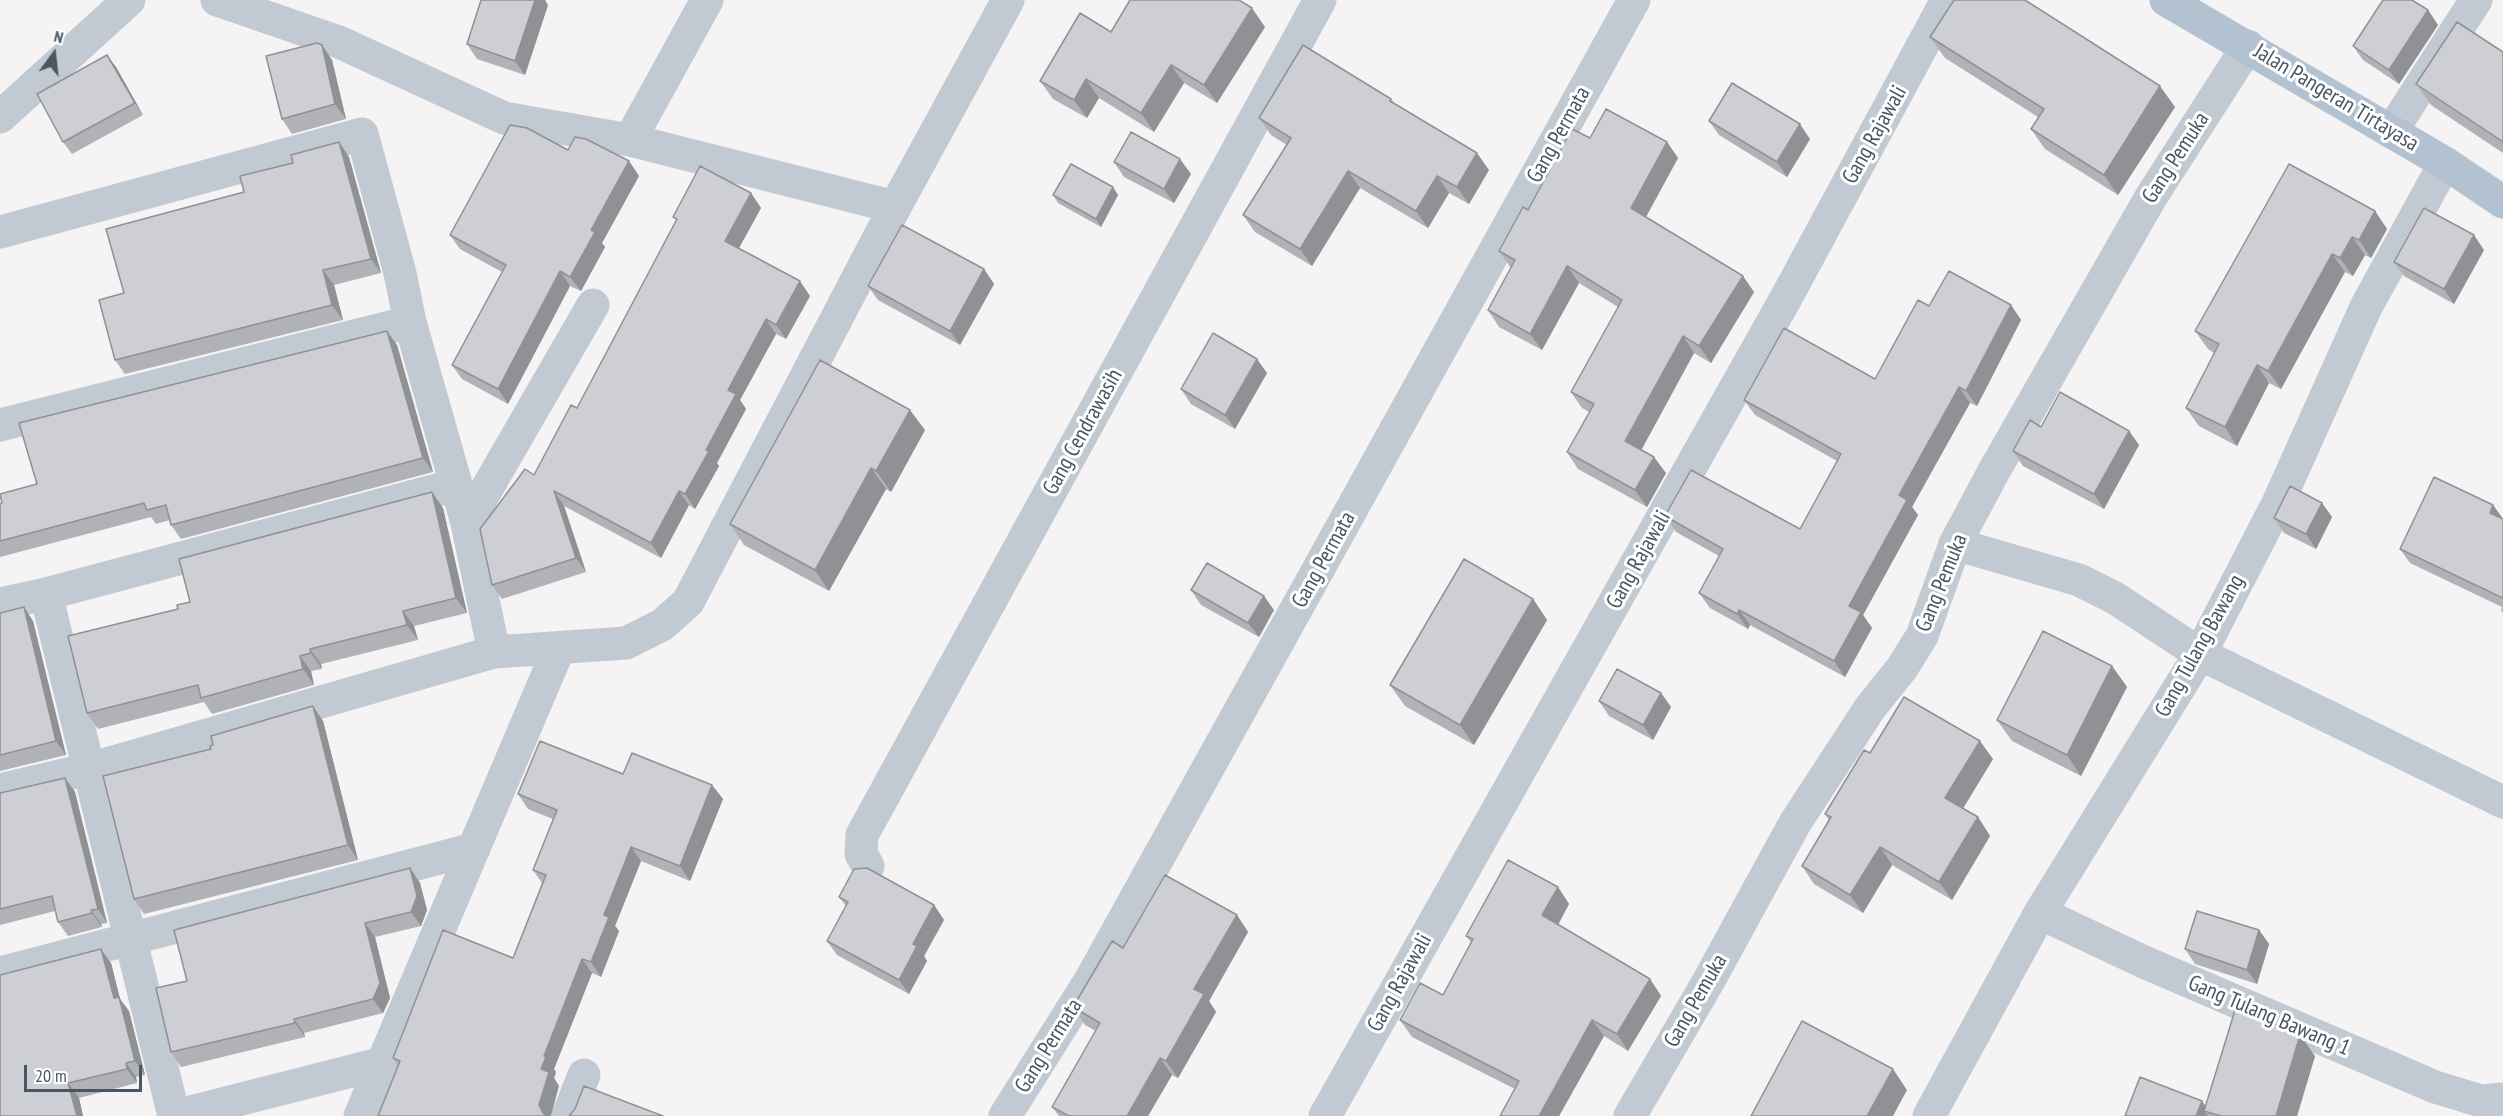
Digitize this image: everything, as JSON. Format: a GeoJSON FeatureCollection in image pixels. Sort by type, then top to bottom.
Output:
{"type":"FeatureCollection","features":[{"type":"Feature","properties":{"kind":"main road","name":"Jalan Pangeran Tirtayasa"},"geometry":{"type":"LineString","coordinates":[[2169,1],[2445,163],[2503,202]]}},
{"type":"Feature","properties":{"kind":"street"},"geometry":{"type":"LineString","coordinates":[[0,117],[129,0]]}},
{"type":"Feature","properties":{"kind":"street"},"geometry":{"type":"LineString","coordinates":[[217,0],[339,42],[504,118],[630,140],[895,207]]}},
{"type":"Feature","properties":{"kind":"street"},"geometry":{"type":"LineString","coordinates":[[630,140],[707,0]]}},
{"type":"Feature","properties":{"kind":"street"},"geometry":{"type":"LineString","coordinates":[[0,790],[89,769],[494,652],[626,643],[662,625],[688,602],[895,207],[1008,0]]}},
{"type":"Feature","properties":{"kind":"street","name":"Gang Cendrawasih"},"geometry":{"type":"LineString","coordinates":[[868,866],[861,855],[861,835],[1320,0]]}},
{"type":"Feature","properties":{"kind":"street","name":"Gang Permata"},"geometry":{"type":"LineString","coordinates":[[1005,1116],[1091,979],[1634,0]]}},
{"type":"Feature","properties":{"kind":"street","name":"Gang Rajawali"},"geometry":{"type":"LineString","coordinates":[[1337,1112],[1786,298],[1947,0]]}},
{"type":"Feature","properties":{"kind":"street"},"geometry":{"type":"LineString","coordinates":[[2391,132],[2476,0]]}},
{"type":"Feature","properties":{"kind":"street","name":"Gang Pemuka"},"geometry":{"type":"LineString","coordinates":[[1630,1116],[1796,823],[1870,708],[1902,668],[1922,636],[1954,544],[2151,197],[2248,46]]}},
{"type":"Feature","properties":{"kind":"street"},"geometry":{"type":"LineString","coordinates":[[0,232],[362,134],[397,261],[410,322],[467,523],[494,652]]}},
{"type":"Feature","properties":{"kind":"street","name":"Gang Tulang Bawang"},"geometry":{"type":"LineString","coordinates":[[1929,1116],[2040,914],[2200,654],[2278,503],[2366,307],[2445,163]]}},
{"type":"Feature","properties":{"kind":"street"},"geometry":{"type":"LineString","coordinates":[[467,523],[593,305]]}},
{"type":"Feature","properties":{"kind":"street"},"geometry":{"type":"LineString","coordinates":[[0,425],[410,322]]}},
{"type":"Feature","properties":{"kind":"street"},"geometry":{"type":"LineString","coordinates":[[0,603],[46,594],[456,486]]}},
{"type":"Feature","properties":{"kind":"street"},"geometry":{"type":"LineString","coordinates":[[1954,544],[2079,580],[2115,598],[2200,654],[2503,802]]}},
{"type":"Feature","properties":{"kind":"street"},"geometry":{"type":"LineString","coordinates":[[46,594],[174,1116],[383,1063]]}},
{"type":"Feature","properties":{"kind":"street"},"geometry":{"type":"LineString","coordinates":[[360,1116],[559,648]]}},
{"type":"Feature","properties":{"kind":"street"},"geometry":{"type":"LineString","coordinates":[[0,973],[474,849]]}},
{"type":"Feature","properties":{"kind":"street","name":"Gang Tulang Bawang 1"},"geometry":{"type":"LineString","coordinates":[[2040,914],[2144,962],[2435,1087],[2481,1101],[2503,1099]]}},
{"type":"Feature","properties":{"kind":"street"},"geometry":{"type":"LineString","coordinates":[[568,1116],[584,1076]]}},
{"type":"Feature","properties":{"kind":"building"},"geometry":{"type":"Polygon","coordinates":[[[481,0],[535,0],[515,61],[467,44],[481,0]]]}},
{"type":"Feature","properties":{"kind":"building"},"geometry":{"type":"Polygon","coordinates":[[[1130,0],[1239,0],[1252,8],[1204,85],[1171,65],[1141,113],[1086,79],[1074,100],[1040,81],[1080,13],[1111,32],[1130,0]]]}},
{"type":"Feature","properties":{"kind":"building"},"geometry":{"type":"Polygon","coordinates":[[[1954,0],[2025,0],[2160,86],[2104,175],[2031,129],[2044,109],[1930,37],[1954,0]]]}},
{"type":"Feature","properties":{"kind":"building"},"geometry":{"type":"Polygon","coordinates":[[[2383,0],[2412,0],[2428,10],[2389,70],[2353,46],[2383,0]]]}},
{"type":"Feature","properties":{"kind":"building"},"geometry":{"type":"Polygon","coordinates":[[[2457,22],[2503,52],[2503,142],[2416,84],[2457,22]]]}},
{"type":"Feature","properties":{"kind":"building"},"geometry":{"type":"Polygon","coordinates":[[[317,43],[322,45],[335,104],[282,119],[266,56],[317,43]]]}},
{"type":"Feature","properties":{"kind":"building"},"geometry":{"type":"Polygon","coordinates":[[[1303,45],[1477,153],[1457,187],[1437,176],[1416,211],[1348,171],[1300,249],[1243,215],[1291,138],[1259,118],[1303,45]]]}},
{"type":"Feature","properties":{"kind":"building"},"geometry":{"type":"Polygon","coordinates":[[[107,55],[135,103],[63,142],[37,94],[107,55]]]}},
{"type":"Feature","properties":{"kind":"building"},"geometry":{"type":"Polygon","coordinates":[[[1732,83],[1800,124],[1777,162],[1709,121],[1732,83]]]}},
{"type":"Feature","properties":{"kind":"building"},"geometry":{"type":"Polygon","coordinates":[[[1606,109],[1667,142],[1631,208],[1743,276],[1699,346],[1683,336],[1625,441],[1654,457],[1635,490],[1567,452],[1594,404],[1571,392],[1622,300],[1567,266],[1530,334],[1488,310],[1515,260],[1499,251],[1523,207],[1528,210],[1572,129],[1590,138],[1606,109]]]}},
{"type":"Feature","properties":{"kind":"building"},"geometry":{"type":"Polygon","coordinates":[[[510,125],[527,128],[568,150],[575,137],[586,139],[629,161],[591,230],[595,232],[570,277],[560,271],[498,389],[452,365],[506,265],[450,235],[510,125]]]}},
{"type":"Feature","properties":{"kind":"building"},"geometry":{"type":"Polygon","coordinates":[[[1131,132],[1180,159],[1164,189],[1114,162],[1131,132]]]}},
{"type":"Feature","properties":{"kind":"building"},"geometry":{"type":"Polygon","coordinates":[[[339,142],[371,259],[323,270],[332,305],[115,360],[99,300],[124,293],[106,229],[244,192],[240,176],[293,163],[291,155],[339,142]]]}},
{"type":"Feature","properties":{"kind":"building"},"geometry":{"type":"Polygon","coordinates":[[[1071,164],[1113,187],[1096,219],[1053,195],[1071,164]]]}},
{"type":"Feature","properties":{"kind":"building"},"geometry":{"type":"Polygon","coordinates":[[[2289,164],[2375,211],[2359,240],[2352,237],[2340,258],[2332,254],[2268,371],[2257,365],[2225,427],[2186,408],[2219,344],[2195,331],[2289,164]]]}},
{"type":"Feature","properties":{"kind":"building"},"geometry":{"type":"Polygon","coordinates":[[[700,166],[751,193],[725,241],[800,281],[776,325],[766,319],[728,390],[736,394],[706,450],[709,451],[685,494],[679,491],[651,543],[554,491],[576,558],[492,585],[480,529],[525,469],[534,475],[571,405],[577,408],[677,219],[673,217],[700,166]]]}},
{"type":"Feature","properties":{"kind":"building"},"geometry":{"type":"Polygon","coordinates":[[[2424,208],[2474,235],[2444,289],[2394,262],[2424,208]]]}},
{"type":"Feature","properties":{"kind":"building"},"geometry":{"type":"Polygon","coordinates":[[[902,225],[984,269],[950,331],[868,286],[902,225]]]}},
{"type":"Feature","properties":{"kind":"building"},"geometry":{"type":"Polygon","coordinates":[[[1949,271],[2011,305],[1966,391],[1959,387],[1899,495],[1907,500],[1849,606],[1861,612],[1834,661],[1739,610],[1737,614],[1699,593],[1723,549],[1665,516],[1691,470],[1800,529],[1841,454],[1744,400],[1784,328],[1875,379],[1918,300],[1929,306],[1949,271]]]}},
{"type":"Feature","properties":{"kind":"building"},"geometry":{"type":"Polygon","coordinates":[[[387,331],[423,458],[171,525],[166,505],[147,510],[144,503],[0,541],[0,504],[2,503],[0,494],[37,484],[19,423],[387,331]]]}},
{"type":"Feature","properties":{"kind":"building"},"geometry":{"type":"Polygon","coordinates":[[[1213,333],[1257,359],[1225,415],[1181,389],[1213,333]]]}},
{"type":"Feature","properties":{"kind":"building"},"geometry":{"type":"Polygon","coordinates":[[[820,360],[910,410],[876,471],[871,468],[815,570],[730,524],[820,360]]]}},
{"type":"Feature","properties":{"kind":"building"},"geometry":{"type":"Polygon","coordinates":[[[2060,392],[2129,431],[2094,494],[2013,451],[2030,420],[2041,427],[2060,392]]]}},
{"type":"Feature","properties":{"kind":"building"},"geometry":{"type":"Polygon","coordinates":[[[2434,477],[2493,505],[2490,513],[2503,519],[2503,598],[2400,549],[2434,477]]]}},
{"type":"Feature","properties":{"kind":"building"},"geometry":{"type":"Polygon","coordinates":[[[2290,486],[2322,503],[2306,534],[2274,518],[2290,486]]]}},
{"type":"Feature","properties":{"kind":"building"},"geometry":{"type":"Polygon","coordinates":[[[432,492],[456,598],[403,611],[407,625],[310,649],[311,653],[300,656],[303,669],[201,698],[198,685],[87,713],[68,636],[178,609],[177,605],[190,602],[179,559],[432,492]]]}},
{"type":"Feature","properties":{"kind":"building"},"geometry":{"type":"Polygon","coordinates":[[[1464,559],[1533,599],[1460,725],[1390,685],[1464,559]]]}},
{"type":"Feature","properties":{"kind":"building"},"geometry":{"type":"Polygon","coordinates":[[[1207,563],[1264,596],[1248,623],[1191,590],[1207,563]]]}},
{"type":"Feature","properties":{"kind":"building"},"geometry":{"type":"Polygon","coordinates":[[[24,607],[56,741],[0,755],[0,613],[24,607]]]}},
{"type":"Feature","properties":{"kind":"building"},"geometry":{"type":"Polygon","coordinates":[[[2043,631],[2112,666],[2067,755],[1997,720],[2043,631]]]}},
{"type":"Feature","properties":{"kind":"building"},"geometry":{"type":"Polygon","coordinates":[[[1617,669],[1661,693],[1643,725],[1599,701],[1617,669]]]}},
{"type":"Feature","properties":{"kind":"building"},"geometry":{"type":"Polygon","coordinates":[[[1904,697],[1980,741],[1945,798],[1978,817],[1939,882],[1880,847],[1850,895],[1802,866],[1831,817],[1825,814],[1864,750],[1870,753],[1904,697]]]}},
{"type":"Feature","properties":{"kind":"building"},"geometry":{"type":"Polygon","coordinates":[[[313,706],[348,845],[134,899],[103,776],[211,749],[210,746],[213,745],[211,736],[313,706]]]}},
{"type":"Feature","properties":{"kind":"building"},"geometry":{"type":"Polygon","coordinates":[[[540,741],[623,774],[632,753],[712,785],[680,866],[631,847],[604,915],[609,917],[591,962],[582,959],[544,1056],[546,1057],[541,1069],[549,1072],[539,1105],[547,1116],[378,1116],[400,1061],[393,1058],[443,930],[513,958],[546,875],[533,870],[557,810],[518,794],[540,741]]]}},
{"type":"Feature","properties":{"kind":"building"},"geometry":{"type":"Polygon","coordinates":[[[65,778],[98,909],[91,910],[92,913],[58,922],[52,896],[0,909],[0,793],[65,778]]]}},
{"type":"Feature","properties":{"kind":"building"},"geometry":{"type":"Polygon","coordinates":[[[1508,860],[1558,887],[1542,915],[1650,979],[1617,1034],[1592,1020],[1539,1116],[1500,1116],[1519,1081],[1400,1020],[1420,983],[1443,995],[1473,939],[1466,936],[1508,860]]]}},
{"type":"Feature","properties":{"kind":"building"},"geometry":{"type":"Polygon","coordinates":[[[410,868],[417,896],[411,912],[365,923],[380,983],[373,999],[294,1019],[295,1023],[171,1052],[156,988],[187,981],[174,930],[410,868]]]}},
{"type":"Feature","properties":{"kind":"building"},"geometry":{"type":"Polygon","coordinates":[[[867,868],[934,905],[913,944],[917,946],[899,980],[827,941],[848,902],[839,897],[854,869],[867,868]]]}},
{"type":"Feature","properties":{"kind":"building"},"geometry":{"type":"Polygon","coordinates":[[[1165,875],[1237,915],[1194,989],[1204,994],[1166,1061],[1160,1058],[1127,1116],[1069,1116],[1052,1107],[1100,1023],[1073,1007],[1112,941],[1123,948],[1165,875]]]}},
{"type":"Feature","properties":{"kind":"building"},"geometry":{"type":"Polygon","coordinates":[[[2197,911],[2259,930],[2247,970],[2185,949],[2197,911]]]}},
{"type":"Feature","properties":{"kind":"building"},"geometry":{"type":"Polygon","coordinates":[[[101,949],[114,998],[119,997],[135,1061],[126,1063],[127,1069],[68,1083],[77,1116],[0,1116],[0,975],[101,949]]]}},
{"type":"Feature","properties":{"kind":"building"},"geometry":{"type":"Polygon","coordinates":[[[2236,1007],[2300,1035],[2276,1116],[2221,1116],[2204,1111],[2236,1007]]]}},
{"type":"Feature","properties":{"kind":"building"},"geometry":{"type":"Polygon","coordinates":[[[1802,1021],[1893,1069],[1867,1116],[1751,1116],[1802,1021]]]}},
{"type":"Feature","properties":{"kind":"building"},"geometry":{"type":"Polygon","coordinates":[[[2140,1077],[2202,1101],[2196,1116],[2125,1116],[2140,1077]]]}},
{"type":"Feature","properties":{"kind":"building"},"geometry":{"type":"Polygon","coordinates":[[[584,1086],[663,1116],[569,1116],[575,1109],[584,1086]]]}}]}
